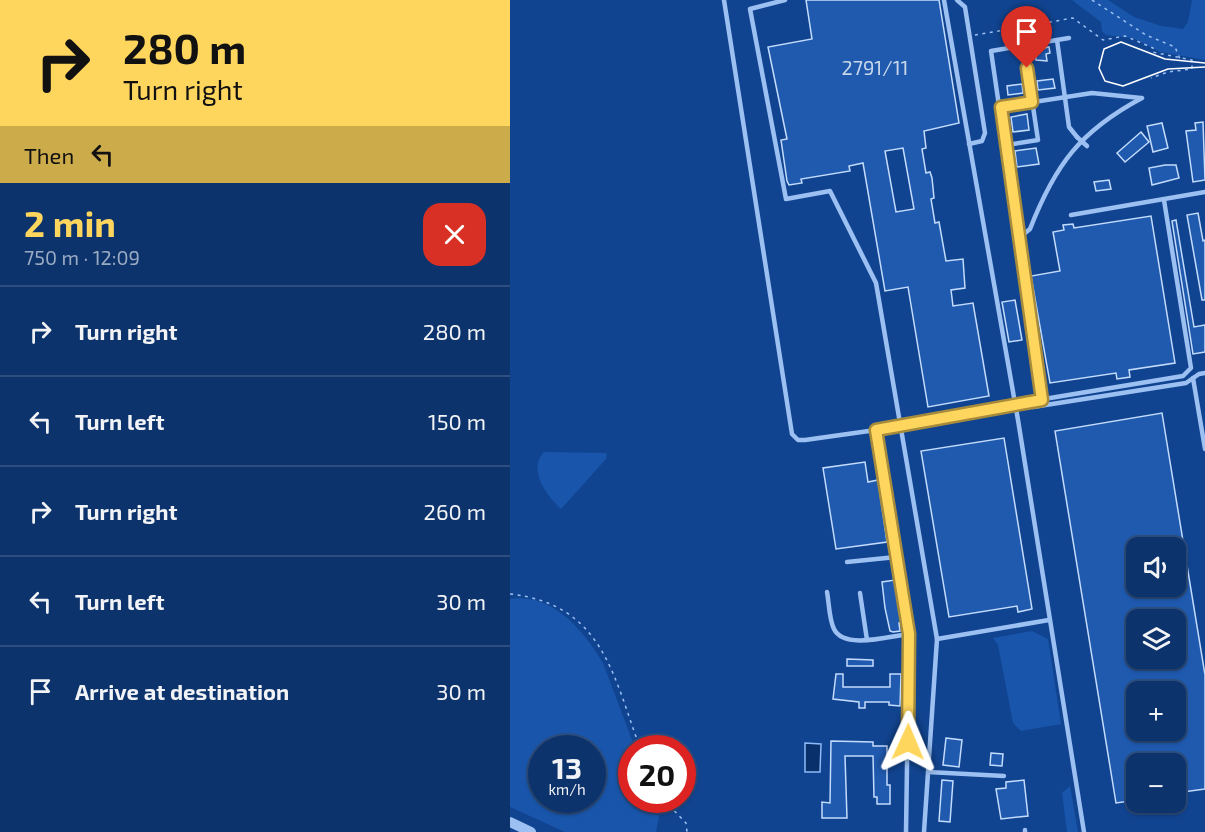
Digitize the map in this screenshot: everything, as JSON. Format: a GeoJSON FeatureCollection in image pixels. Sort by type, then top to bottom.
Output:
{"type":"FeatureCollection","features":[{"type":"Feature","properties":{"kind":"street"},"geometry":{"type":"LineString","coordinates":[[510,822],[531,832]]}},
{"type":"Feature","properties":{"kind":"lane"},"geometry":{"type":"LineString","coordinates":[[724,0],[792,434],[798,440],[805,441],[876,430],[1183,376],[1191,368],[1164,200]]}},
{"type":"Feature","properties":{"kind":"lane"},"geometry":{"type":"LineString","coordinates":[[785,0],[750,9],[786,199],[830,191],[876,283],[902,425],[937,639],[924,832]]}},
{"type":"Feature","properties":{"kind":"lane"},"geometry":{"type":"LineString","coordinates":[[944,0],[1015,404],[1084,832]]}},
{"type":"Feature","properties":{"kind":"lane"},"geometry":{"type":"LineString","coordinates":[[957,0],[965,7],[986,136],[982,141],[969,144]]}},
{"type":"Feature","properties":{"kind":"lane"},"geometry":{"type":"LineString","coordinates":[[1042,400],[992,51],[1069,38]]}},
{"type":"Feature","properties":{"kind":"lane"},"geometry":{"type":"LineString","coordinates":[[1057,40],[1069,127],[1087,146]]}},
{"type":"Feature","properties":{"kind":"lane"},"geometry":{"type":"LineString","coordinates":[[1007,145],[1038,140],[1024,46]]}},
{"type":"Feature","properties":{"kind":"lane"},"geometry":{"type":"LineString","coordinates":[[1001,107],[1096,93],[1142,98],[1107,118],[1075,145],[1030,229],[1019,238]]}},
{"type":"Feature","properties":{"kind":"lane"},"geometry":{"type":"LineString","coordinates":[[1071,215],[1205,192]]}},
{"type":"Feature","properties":{"kind":"lane"},"geometry":{"type":"LineString","coordinates":[[1015,404],[1034,407],[1186,383],[1205,373]]}},
{"type":"Feature","properties":{"kind":"lane"},"geometry":{"type":"LineString","coordinates":[[1193,378],[1205,449]]}},
{"type":"Feature","properties":{"kind":"lane"},"geometry":{"type":"LineString","coordinates":[[876,430],[909,634],[906,832]]}},
{"type":"Feature","properties":{"kind":"lane"},"geometry":{"type":"LineString","coordinates":[[848,562],[896,556]]}},
{"type":"Feature","properties":{"kind":"lane"},"geometry":{"type":"LineString","coordinates":[[827,592],[834,629],[844,638],[855,641],[909,634]]}},
{"type":"Feature","properties":{"kind":"lane"},"geometry":{"type":"LineString","coordinates":[[860,593],[867,640]]}},
{"type":"Feature","properties":{"kind":"lane"},"geometry":{"type":"LineString","coordinates":[[937,639],[1049,620]]}},
{"type":"Feature","properties":{"kind":"lane"},"geometry":{"type":"LineString","coordinates":[[928,772],[1004,776]]}},
{"type":"Feature","properties":{"kind":"path"},"geometry":{"type":"LineString","coordinates":[[1092,0],[1146,35],[1175,47],[1180,59]]}},
{"type":"Feature","properties":{"kind":"path"},"geometry":{"type":"LineString","coordinates":[[970,36],[1072,18],[1103,40],[1125,36],[1153,48],[1152,52],[1192,60],[1192,69],[1168,72],[1151,78]]}},
{"type":"Feature","properties":{"kind":"path"},"geometry":{"type":"LineString","coordinates":[[510,594],[534,597],[573,615],[604,652],[635,735]]}},
{"type":"Feature","properties":{"kind":"path"},"geometry":{"type":"LineString","coordinates":[[676,813],[686,823],[687,832]]}},
{"type":"Feature","properties":{"kind":"shaded area"},"geometry":{"type":"Polygon","coordinates":[[[1072,0],[1108,0],[1134,17],[1161,26],[1183,29],[1188,22],[1192,0],[1205,0],[1205,60],[1160,52],[1133,38],[1106,35],[1102,31],[1101,22],[1072,0]]]}},
{"type":"Feature","properties":{"kind":"shaded area"},"geometry":{"type":"Polygon","coordinates":[[[544,452],[607,454],[606,459],[561,509],[545,490],[538,475],[539,459],[544,452]]]}},
{"type":"Feature","properties":{"kind":"shaded area"},"geometry":{"type":"Polygon","coordinates":[[[510,599],[526,599],[553,608],[565,616],[586,638],[603,663],[630,735],[618,735],[618,813],[660,813],[656,832],[565,832],[510,807],[510,599]]]}},
{"type":"Feature","properties":{"kind":"shaded area"},"geometry":{"type":"Polygon","coordinates":[[[1032,631],[1048,639],[1061,724],[1021,731],[1013,723],[998,645],[993,638],[1032,631]]]}},
{"type":"Feature","properties":{"kind":"shaded area"},"geometry":{"type":"Polygon","coordinates":[[[805,743],[821,744],[820,772],[805,772],[805,743]]]}},
{"type":"Feature","properties":{"kind":"shaded area"},"geometry":{"type":"Polygon","coordinates":[[[1070,786],[1078,832],[1067,832],[1062,793],[1070,786]]]}},
{"type":"Feature","properties":{"kind":"building"},"geometry":{"type":"Polygon","coordinates":[[[806,0],[939,0],[959,123],[924,131],[926,148],[922,149],[926,173],[930,172],[932,178],[934,198],[931,199],[935,223],[939,222],[946,261],[963,259],[965,288],[951,290],[953,306],[973,303],[989,396],[928,407],[908,287],[885,291],[863,163],[849,166],[850,171],[801,179],[802,183],[789,185],[787,181],[781,140],[787,139],[768,47],[812,39],[806,0]],[[903,148],[885,151],[896,212],[914,209],[903,148]]]}},
{"type":"Feature","properties":{"kind":"building"},"geometry":{"type":"Polygon","coordinates":[[[1049,47],[1050,53],[1046,54],[1047,61],[1036,60],[1035,50],[1049,47]]]}},
{"type":"Feature","properties":{"kind":"building"},"geometry":{"type":"Polygon","coordinates":[[[1053,79],[1055,88],[1038,90],[1037,81],[1053,79]]]}},
{"type":"Feature","properties":{"kind":"building"},"geometry":{"type":"Polygon","coordinates":[[[1022,84],[1023,93],[1008,95],[1007,86],[1022,84]]]}},
{"type":"Feature","properties":{"kind":"building"},"geometry":{"type":"Polygon","coordinates":[[[1027,114],[1029,130],[1013,132],[1011,117],[1027,114]]]}},
{"type":"Feature","properties":{"kind":"building"},"geometry":{"type":"Polygon","coordinates":[[[1203,122],[1205,180],[1193,182],[1186,131],[1196,130],[1195,123],[1203,122]]]}},
{"type":"Feature","properties":{"kind":"building"},"geometry":{"type":"Polygon","coordinates":[[[1162,123],[1168,148],[1153,152],[1147,126],[1162,123]]]}},
{"type":"Feature","properties":{"kind":"building"},"geometry":{"type":"Polygon","coordinates":[[[1141,132],[1149,142],[1125,162],[1117,153],[1141,132]]]}},
{"type":"Feature","properties":{"kind":"building"},"geometry":{"type":"Polygon","coordinates":[[[1036,148],[1039,164],[1017,167],[1015,151],[1036,148]]]}},
{"type":"Feature","properties":{"kind":"building"},"geometry":{"type":"Polygon","coordinates":[[[1176,165],[1179,178],[1152,185],[1149,168],[1176,165]]]}},
{"type":"Feature","properties":{"kind":"building"},"geometry":{"type":"Polygon","coordinates":[[[1109,180],[1111,189],[1096,191],[1094,182],[1109,180]]]}},
{"type":"Feature","properties":{"kind":"building"},"geometry":{"type":"Polygon","coordinates":[[[1198,213],[1203,241],[1205,240],[1205,300],[1202,300],[1187,215],[1198,213]]]}},
{"type":"Feature","properties":{"kind":"building"},"geometry":{"type":"Polygon","coordinates":[[[1151,216],[1175,363],[1129,370],[1130,377],[1117,379],[1116,373],[1050,383],[1031,276],[1060,271],[1053,232],[1064,230],[1063,225],[1073,224],[1074,228],[1151,216]]]}},
{"type":"Feature","properties":{"kind":"building"},"geometry":{"type":"Polygon","coordinates":[[[1176,220],[1194,327],[1205,325],[1205,352],[1193,354],[1172,221],[1176,220]]]}},
{"type":"Feature","properties":{"kind":"building"},"geometry":{"type":"Polygon","coordinates":[[[1015,300],[1022,340],[1009,342],[1002,302],[1015,300]]]}},
{"type":"Feature","properties":{"kind":"building"},"geometry":{"type":"Polygon","coordinates":[[[1162,413],[1182,537],[1126,537],[1126,597],[1186,597],[1186,559],[1205,675],[1205,789],[1186,792],[1186,753],[1126,753],[1126,802],[1116,803],[1055,431],[1162,413]]]}},
{"type":"Feature","properties":{"kind":"building"},"geometry":{"type":"Polygon","coordinates":[[[1004,438],[1032,609],[1018,612],[1017,606],[949,617],[921,451],[1004,438]]]}},
{"type":"Feature","properties":{"kind":"building"},"geometry":{"type":"Polygon","coordinates":[[[865,462],[868,482],[878,480],[887,542],[836,549],[823,468],[865,462]]]}},
{"type":"Feature","properties":{"kind":"building"},"geometry":{"type":"Polygon","coordinates":[[[895,580],[902,623],[899,623],[900,631],[893,632],[890,631],[882,582],[895,580]]]}},
{"type":"Feature","properties":{"kind":"building"},"geometry":{"type":"Polygon","coordinates":[[[847,659],[873,660],[873,666],[847,666],[847,659]]]}},
{"type":"Feature","properties":{"kind":"building"},"geometry":{"type":"Polygon","coordinates":[[[836,674],[843,674],[843,687],[890,687],[890,674],[901,674],[900,706],[889,705],[889,702],[865,702],[865,708],[859,708],[859,702],[833,699],[836,674]]]}},
{"type":"Feature","properties":{"kind":"building"},"geometry":{"type":"Polygon","coordinates":[[[946,738],[962,740],[959,767],[943,765],[946,738]]]}},
{"type":"Feature","properties":{"kind":"building"},"geometry":{"type":"Polygon","coordinates":[[[831,741],[873,742],[873,746],[887,746],[887,785],[890,785],[890,804],[877,804],[877,797],[874,797],[873,756],[845,756],[847,818],[822,818],[822,802],[830,803],[831,741]]]}},
{"type":"Feature","properties":{"kind":"building"},"geometry":{"type":"Polygon","coordinates":[[[991,753],[1003,754],[1002,766],[990,765],[991,753]]]}},
{"type":"Feature","properties":{"kind":"building"},"geometry":{"type":"Polygon","coordinates":[[[942,780],[953,781],[950,822],[939,821],[942,780]]]}},
{"type":"Feature","properties":{"kind":"building"},"geometry":{"type":"Polygon","coordinates":[[[1024,780],[1028,816],[1001,819],[996,789],[1006,788],[1006,782],[1024,780]]]}},
{"type":"Feature","properties":{"kind":"tram line"},"geometry":{"type":"LineString","coordinates":[[1205,63],[1165,59],[1121,42],[1104,49],[1099,68],[1105,81],[1123,86],[1168,69],[1205,67]]}},
{"type":"Feature","properties":{"kind":"route"},"geometry":{"type":"LineString","coordinates":[[908,742],[909,634],[876,430],[1042,400],[1001,107],[1032,102],[1027,68]]}}]}
